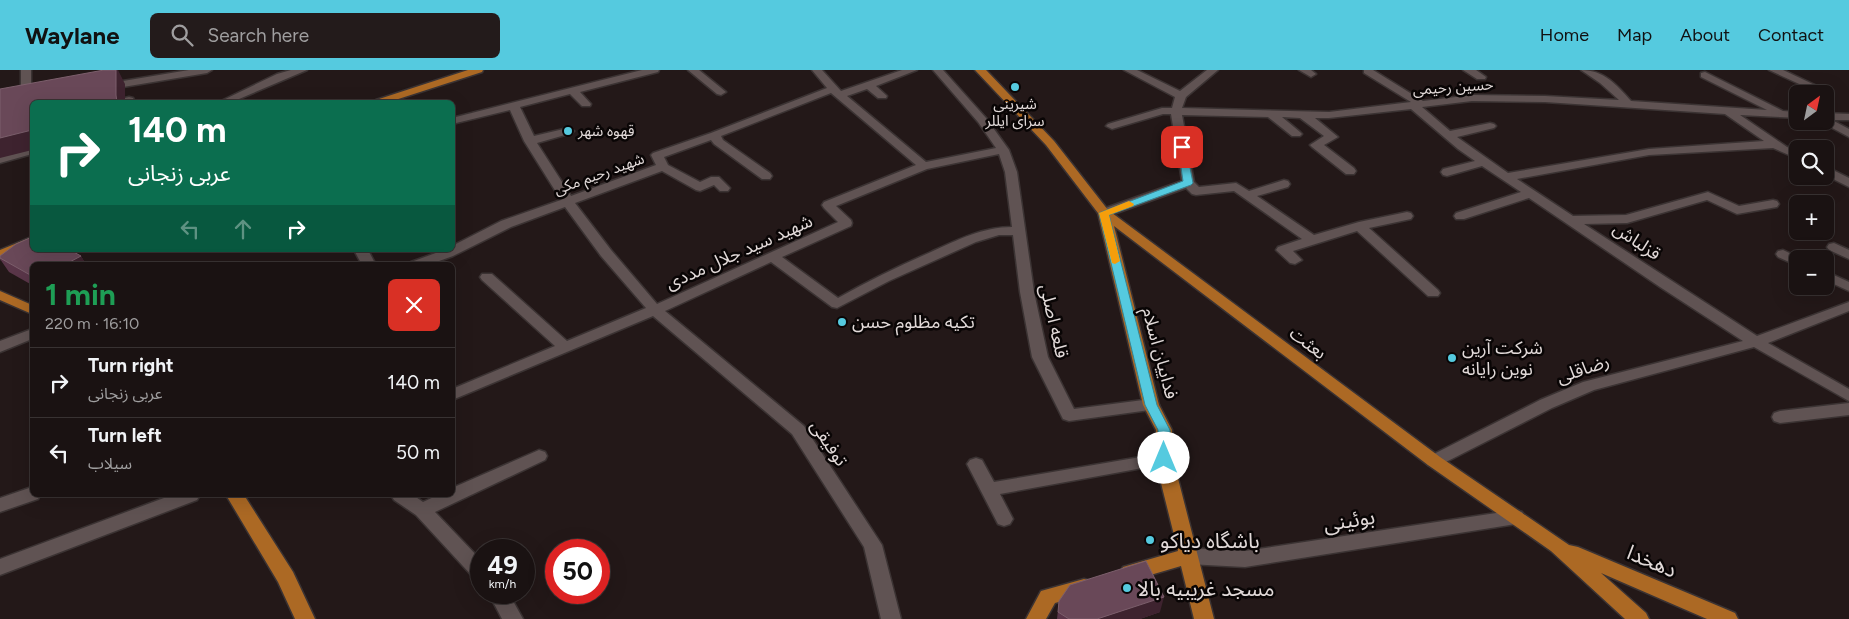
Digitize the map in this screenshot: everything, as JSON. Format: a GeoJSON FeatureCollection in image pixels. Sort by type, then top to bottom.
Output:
{"type":"FeatureCollection","features":[{"type":"Feature","properties":{"kind":"main road"},"geometry":{"type":"LineString","coordinates":[[386,100],[478,70]]}},
{"type":"Feature","properties":{"kind":"main road","name":"بعثت"},"geometry":{"type":"LineString","coordinates":[[980,70],[1050,143],[1104,213],[1434,461],[1558,546],[1639,619]]}},
{"type":"Feature","properties":{"kind":"main road","name":"فداییان اسلام"},"geometry":{"type":"LineString","coordinates":[[1104,213],[1151,405],[1164,430],[1164,458],[1204,619]]}},
{"type":"Feature","properties":{"kind":"main road"},"geometry":{"type":"LineString","coordinates":[[0,255],[30,242]]}},
{"type":"Feature","properties":{"kind":"main road"},"geometry":{"type":"LineString","coordinates":[[0,295],[30,309]]}},
{"type":"Feature","properties":{"kind":"main road"},"geometry":{"type":"LineString","coordinates":[[235,497],[286,578],[305,619]]}},
{"type":"Feature","properties":{"kind":"main road","name":"دهخدا"},"geometry":{"type":"LineString","coordinates":[[1558,546],[1728,619]]}},
{"type":"Feature","properties":{"kind":"main road"},"geometry":{"type":"LineString","coordinates":[[1036,619],[1048,598],[1188,556]]}},
{"type":"Feature","properties":{"kind":"street"},"geometry":{"type":"LineString","coordinates":[[26,70],[26,102]]}},
{"type":"Feature","properties":{"kind":"street"},"geometry":{"type":"LineString","coordinates":[[94,89],[181,72],[207,70]]}},
{"type":"Feature","properties":{"kind":"street"},"geometry":{"type":"LineString","coordinates":[[228,100],[279,73],[302,70]]}},
{"type":"Feature","properties":{"kind":"street"},"geometry":{"type":"LineString","coordinates":[[455,120],[654,70]]}},
{"type":"Feature","properties":{"kind":"street"},"geometry":{"type":"LineString","coordinates":[[692,70],[721,92]]}},
{"type":"Feature","properties":{"kind":"street"},"geometry":{"type":"LineString","coordinates":[[817,70],[836,92],[924,166]]}},
{"type":"Feature","properties":{"kind":"street","name":"شهید رحیم مکی"},"geometry":{"type":"LineString","coordinates":[[455,250],[506,224],[663,167],[657,155],[836,92],[868,85],[912,70]]}},
{"type":"Feature","properties":{"kind":"street","name":"قلعه اصلی"},"geometry":{"type":"LineString","coordinates":[[938,70],[982,120],[1003,150],[1011,172],[1027,292],[1040,357],[1069,415],[1151,405]]}},
{"type":"Feature","properties":{"kind":"street"},"geometry":{"type":"LineString","coordinates":[[1129,70],[1181,96]]}},
{"type":"Feature","properties":{"kind":"street"},"geometry":{"type":"LineString","coordinates":[[1214,70],[1181,96],[1176,111],[1188,183],[1196,190],[1236,187],[1312,240]]}},
{"type":"Feature","properties":{"kind":"street"},"geometry":{"type":"LineString","coordinates":[[1468,70],[1481,77]]}},
{"type":"Feature","properties":{"kind":"street"},"geometry":{"type":"LineString","coordinates":[[1586,70],[1599,76],[1616,90],[1628,104]]}},
{"type":"Feature","properties":{"kind":"street"},"geometry":{"type":"LineString","coordinates":[[1774,70],[1810,85]]}},
{"type":"Feature","properties":{"kind":"street","name":"قزلباش"},"geometry":{"type":"LineString","coordinates":[[1368,71],[1417,104],[1448,135],[1483,162],[1665,284],[1756,342],[1849,396]]}},
{"type":"Feature","properties":{"kind":"street"},"geometry":{"type":"LineString","coordinates":[[1705,75],[1784,114]]}},
{"type":"Feature","properties":{"kind":"street"},"geometry":{"type":"LineString","coordinates":[[868,85],[882,96]]}},
{"type":"Feature","properties":{"kind":"street"},"geometry":{"type":"LineString","coordinates":[[572,90],[586,104]]}},
{"type":"Feature","properties":{"kind":"street","name":"حسین رحیمی"},"geometry":{"type":"LineString","coordinates":[[1112,126],[1162,111],[1329,115],[1472,98],[1545,99],[1789,114]]}},
{"type":"Feature","properties":{"kind":"street","name":"توفیقی"},"geometry":{"type":"LineString","coordinates":[[514,106],[530,141],[568,202],[606,253],[655,310],[798,430],[873,545],[890,619]]}},
{"type":"Feature","properties":{"kind":"street"},"geometry":{"type":"LineString","coordinates":[[1728,111],[1789,151]]}},
{"type":"Feature","properties":{"kind":"street"},"geometry":{"type":"LineString","coordinates":[[1272,115],[1296,134]]}},
{"type":"Feature","properties":{"kind":"street"},"geometry":{"type":"LineString","coordinates":[[1304,115],[1332,137],[1316,145],[1350,171]]}},
{"type":"Feature","properties":{"kind":"street"},"geometry":{"type":"LineString","coordinates":[[1834,118],[1849,117]]}},
{"type":"Feature","properties":{"kind":"street"},"geometry":{"type":"LineString","coordinates":[[1834,124],[1849,134]]}},
{"type":"Feature","properties":{"kind":"street"},"geometry":{"type":"LineString","coordinates":[[1448,135],[1490,126]]}},
{"type":"Feature","properties":{"kind":"street"},"geometry":{"type":"LineString","coordinates":[[530,141],[568,131]]}},
{"type":"Feature","properties":{"kind":"street"},"geometry":{"type":"LineString","coordinates":[[715,135],[718,142],[766,176]]}},
{"type":"Feature","properties":{"kind":"street"},"geometry":{"type":"LineString","coordinates":[[1506,177],[1656,152],[1776,144]]}},
{"type":"Feature","properties":{"kind":"street","name":"شهید سید جلال مددی"},"geometry":{"type":"LineString","coordinates":[[455,393],[655,310],[774,258],[846,223],[828,205],[924,166],[1003,150]]}},
{"type":"Feature","properties":{"kind":"street"},"geometry":{"type":"LineString","coordinates":[[0,159],[30,152]]}},
{"type":"Feature","properties":{"kind":"street"},"geometry":{"type":"LineString","coordinates":[[1447,172],[1483,162]]}},
{"type":"Feature","properties":{"kind":"street"},"geometry":{"type":"LineString","coordinates":[[663,167],[700,187],[715,180],[724,188]]}},
{"type":"Feature","properties":{"kind":"street"},"geometry":{"type":"LineString","coordinates":[[1834,174],[1849,183]]}},
{"type":"Feature","properties":{"kind":"street"},"geometry":{"type":"LineString","coordinates":[[1104,213],[1188,183]]}},
{"type":"Feature","properties":{"kind":"street"},"geometry":{"type":"LineString","coordinates":[[1248,195],[1284,184]]}},
{"type":"Feature","properties":{"kind":"street"},"geometry":{"type":"LineString","coordinates":[[1460,216],[1531,193]]}},
{"type":"Feature","properties":{"kind":"street"},"geometry":{"type":"LineString","coordinates":[[1571,220],[1627,219],[1708,196],[1737,210],[1773,204]]}},
{"type":"Feature","properties":{"kind":"street"},"geometry":{"type":"LineString","coordinates":[[1295,260],[1283,250],[1359,226],[1407,216]]}},
{"type":"Feature","properties":{"kind":"street"},"geometry":{"type":"LineString","coordinates":[[1359,226],[1433,293]]}},
{"type":"Feature","properties":{"kind":"street"},"geometry":{"type":"LineString","coordinates":[[774,258],[837,304],[884,278],[971,239],[998,231],[1019,231]]}},
{"type":"Feature","properties":{"kind":"street"},"geometry":{"type":"LineString","coordinates":[[1834,247],[1849,255]]}},
{"type":"Feature","properties":{"kind":"street","name":"شهید رحیم مکی"},"geometry":{"type":"LineString","coordinates":[[424,262],[450,252]]}},
{"type":"Feature","properties":{"kind":"street"},"geometry":{"type":"LineString","coordinates":[[1783,254],[1789,257]]}},
{"type":"Feature","properties":{"kind":"street"},"geometry":{"type":"LineString","coordinates":[[487,276],[565,347]]}},
{"type":"Feature","properties":{"kind":"street"},"geometry":{"type":"LineString","coordinates":[[1834,280],[1849,287]]}},
{"type":"Feature","properties":{"kind":"street","name":"رضاقلی"},"geometry":{"type":"LineString","coordinates":[[1434,461],[1546,404],[1589,386],[1756,342],[1849,306]]}},
{"type":"Feature","properties":{"kind":"street"},"geometry":{"type":"LineString","coordinates":[[0,347],[30,335]]}},
{"type":"Feature","properties":{"kind":"street"},"geometry":{"type":"LineString","coordinates":[[1780,418],[1849,409]]}},
{"type":"Feature","properties":{"kind":"street"},"geometry":{"type":"LineString","coordinates":[[455,495],[539,456]]}},
{"type":"Feature","properties":{"kind":"street"},"geometry":{"type":"LineString","coordinates":[[989,489],[1164,458]]}},
{"type":"Feature","properties":{"kind":"street"},"geometry":{"type":"LineString","coordinates":[[976,464],[1004,519]]}},
{"type":"Feature","properties":{"kind":"street"},"geometry":{"type":"LineString","coordinates":[[0,505],[30,495]]}},
{"type":"Feature","properties":{"kind":"street"},"geometry":{"type":"LineString","coordinates":[[0,567],[186,497]]}},
{"type":"Feature","properties":{"kind":"street"},"geometry":{"type":"LineString","coordinates":[[403,497],[422,510],[470,560]]}},
{"type":"Feature","properties":{"kind":"street"},"geometry":{"type":"LineString","coordinates":[[422,510],[450,497]]}},
{"type":"Feature","properties":{"kind":"street","name":"بوئینی"},"geometry":{"type":"LineString","coordinates":[[1188,556],[1245,559],[1516,518]]}},
{"type":"Feature","properties":{"kind":"street"},"geometry":{"type":"LineString","coordinates":[[504,604],[513,619]]}},
{"type":"Feature","properties":{"kind":"building"},"geometry":{"type":"Polygon","coordinates":[[[104,70],[116,70],[117,100],[30,100],[30,130],[0,138],[0,89],[104,70]]]}},
{"type":"Feature","properties":{"kind":"building"},"geometry":{"type":"Polygon","coordinates":[[[30,238],[30,252],[74,252],[81,256],[70,262],[30,262],[30,275],[0,258],[0,256],[16,244],[30,238]]]}},
{"type":"Feature","properties":{"kind":"building"},"geometry":{"type":"Polygon","coordinates":[[[1146,561],[1164,597],[1097,619],[1069,619],[1058,612],[1059,601],[1070,585],[1146,561]]]}},
{"type":"Feature","properties":{"kind":"slow traffic"},"geometry":{"type":"LineString","coordinates":[[1115,261],[1104,213],[1129,204]]}},
{"type":"Feature","properties":{"kind":"place","name":"شیرینی سرای ایللر"},"geometry":{"type":"Point","coordinates":[1015,87]}},
{"type":"Feature","properties":{"kind":"place","name":"قهوه شهر"},"geometry":{"type":"Point","coordinates":[568,131]}},
{"type":"Feature","properties":{"kind":"place","name":"تکیه مظلوم حسن"},"geometry":{"type":"Point","coordinates":[842,322]}},
{"type":"Feature","properties":{"kind":"place","name":"شرکت آرین نوین رایانه"},"geometry":{"type":"Point","coordinates":[1452,358]}},
{"type":"Feature","properties":{"kind":"place","name":"باشگاه دیاکو"},"geometry":{"type":"Point","coordinates":[1150,540]}},
{"type":"Feature","properties":{"kind":"place","name":"مسجد غریبیه بالا"},"geometry":{"type":"Point","coordinates":[1127,588]}},
{"type":"Feature","properties":{"kind":"route"},"geometry":{"type":"LineString","coordinates":[[1164,458],[1164,430],[1151,405],[1104,213],[1188,183],[1182,147]]}}]}
